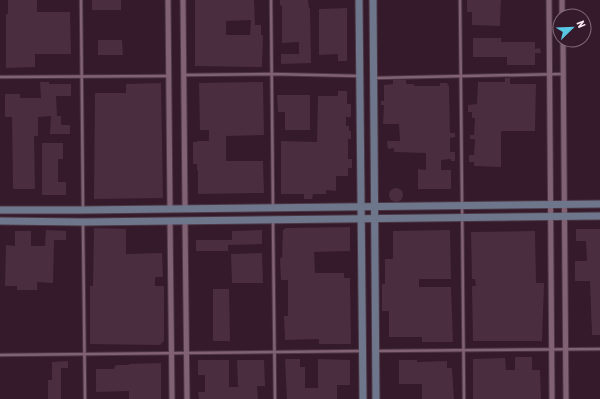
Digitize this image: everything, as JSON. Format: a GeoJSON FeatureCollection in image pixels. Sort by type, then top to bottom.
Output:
{"type":"FeatureCollection","features":[{"type":"Feature","properties":{"kind":"street"},"geometry":{"type":"LineString","coordinates":[[168,0],[170,209]]}},
{"type":"Feature","properties":{"kind":"street"},"geometry":{"type":"LineString","coordinates":[[183,0],[185,209]]}},
{"type":"Feature","properties":{"kind":"street"},"geometry":{"type":"LineString","coordinates":[[359,0],[363,399]]}},
{"type":"Feature","properties":{"kind":"street"},"geometry":{"type":"LineString","coordinates":[[372,0],[374,78],[376,399]]}},
{"type":"Feature","properties":{"kind":"street"},"geometry":{"type":"LineString","coordinates":[[549,0],[552,399]]}},
{"type":"Feature","properties":{"kind":"street"},"geometry":{"type":"LineString","coordinates":[[562,48],[566,399]]}},
{"type":"Feature","properties":{"kind":"street"},"geometry":{"type":"LineString","coordinates":[[0,210],[600,204]]}},
{"type":"Feature","properties":{"kind":"street"},"geometry":{"type":"LineString","coordinates":[[0,221],[83,222],[600,216]]}},
{"type":"Feature","properties":{"kind":"street"},"geometry":{"type":"LineString","coordinates":[[170,221],[172,399]]}},
{"type":"Feature","properties":{"kind":"street"},"geometry":{"type":"LineString","coordinates":[[185,221],[187,399]]}},
{"type":"Feature","properties":{"kind":"lane"},"geometry":{"type":"LineString","coordinates":[[81,0],[83,210]]}},
{"type":"Feature","properties":{"kind":"lane"},"geometry":{"type":"LineString","coordinates":[[271,0],[273,208]]}},
{"type":"Feature","properties":{"kind":"lane"},"geometry":{"type":"LineString","coordinates":[[460,0],[464,399]]}},
{"type":"Feature","properties":{"kind":"lane"},"geometry":{"type":"LineString","coordinates":[[184,75],[271,74],[360,76]]}},
{"type":"Feature","properties":{"kind":"lane"},"geometry":{"type":"LineString","coordinates":[[374,78],[563,74]]}},
{"type":"Feature","properties":{"kind":"lane"},"geometry":{"type":"LineString","coordinates":[[0,77],[169,76]]}},
{"type":"Feature","properties":{"kind":"lane"},"geometry":{"type":"LineString","coordinates":[[273,220],[275,399]]}},
{"type":"Feature","properties":{"kind":"lane"},"geometry":{"type":"LineString","coordinates":[[83,222],[85,399]]}},
{"type":"Feature","properties":{"kind":"lane"},"geometry":{"type":"LineString","coordinates":[[376,351],[600,349]]}},
{"type":"Feature","properties":{"kind":"lane"},"geometry":{"type":"LineString","coordinates":[[0,355],[362,351]]}},
{"type":"Feature","properties":{"kind":"building"},"geometry":{"type":"Polygon","coordinates":[[[8,0],[37,0],[37,12],[70,12],[71,54],[35,54],[35,67],[6,68],[6,14],[8,14],[8,0]]]}},
{"type":"Feature","properties":{"kind":"building"},"geometry":{"type":"Polygon","coordinates":[[[92,0],[121,0],[121,10],[92,10],[92,0]]]}},
{"type":"Feature","properties":{"kind":"building"},"geometry":{"type":"Polygon","coordinates":[[[195,0],[254,0],[255,25],[261,25],[261,35],[263,35],[262,67],[195,66],[195,0]],[[251,20],[226,21],[226,35],[250,35],[251,20]]]}},
{"type":"Feature","properties":{"kind":"building"},"geometry":{"type":"Polygon","coordinates":[[[280,0],[308,0],[310,8],[311,63],[281,64],[281,54],[299,54],[299,42],[282,43],[282,5],[280,6],[280,0]]]}},
{"type":"Feature","properties":{"kind":"building"},"geometry":{"type":"Polygon","coordinates":[[[467,0],[501,0],[500,26],[472,25],[472,12],[467,12],[467,0]]]}},
{"type":"Feature","properties":{"kind":"building"},"geometry":{"type":"Polygon","coordinates":[[[347,8],[347,61],[338,61],[338,54],[319,55],[319,9],[347,8]]]}},
{"type":"Feature","properties":{"kind":"building"},"geometry":{"type":"Polygon","coordinates":[[[473,38],[501,38],[501,42],[535,42],[535,49],[540,48],[541,53],[535,53],[535,65],[507,65],[507,57],[473,57],[473,38]]]}},
{"type":"Feature","properties":{"kind":"building"},"geometry":{"type":"Polygon","coordinates":[[[98,40],[122,40],[123,55],[98,55],[98,40]]]}},
{"type":"Feature","properties":{"kind":"building"},"geometry":{"type":"Polygon","coordinates":[[[505,78],[510,78],[510,84],[536,84],[535,131],[501,131],[501,167],[474,166],[474,162],[469,162],[469,155],[474,155],[475,139],[470,139],[470,135],[474,135],[475,118],[472,118],[472,112],[468,112],[468,105],[477,104],[478,82],[505,82],[505,78]]]}},
{"type":"Feature","properties":{"kind":"building"},"geometry":{"type":"Polygon","coordinates":[[[393,80],[406,80],[406,84],[414,84],[414,86],[440,86],[440,83],[447,83],[449,87],[450,133],[455,133],[455,137],[450,138],[450,152],[455,152],[455,161],[451,161],[451,159],[441,160],[441,170],[451,170],[451,189],[418,189],[418,169],[426,170],[426,153],[394,152],[394,148],[388,149],[387,141],[400,141],[399,124],[383,124],[384,105],[381,105],[381,101],[384,101],[384,85],[393,84],[393,80]]]}},
{"type":"Feature","properties":{"kind":"building"},"geometry":{"type":"Polygon","coordinates":[[[40,82],[49,82],[49,84],[71,84],[71,96],[56,96],[57,116],[61,116],[61,125],[70,125],[70,134],[50,134],[51,116],[38,117],[38,136],[34,136],[35,189],[13,189],[12,117],[5,117],[5,94],[20,94],[20,98],[41,98],[40,82]]]}},
{"type":"Feature","properties":{"kind":"building"},"geometry":{"type":"Polygon","coordinates":[[[263,82],[264,135],[226,136],[226,161],[263,161],[264,193],[198,194],[198,170],[197,164],[193,164],[193,142],[209,141],[209,130],[200,130],[199,83],[263,82]]]}},
{"type":"Feature","properties":{"kind":"building"},"geometry":{"type":"Polygon","coordinates":[[[161,83],[163,198],[94,199],[95,93],[126,93],[126,84],[161,83]]]}},
{"type":"Feature","properties":{"kind":"building"},"geometry":{"type":"Polygon","coordinates":[[[338,91],[347,91],[347,104],[351,104],[351,117],[346,117],[346,126],[349,126],[349,131],[351,131],[351,139],[348,139],[348,159],[352,159],[352,168],[348,168],[348,176],[336,176],[336,191],[326,190],[326,194],[313,194],[312,199],[304,199],[304,194],[281,194],[281,141],[317,142],[318,96],[338,96],[338,91]]]}},
{"type":"Feature","properties":{"kind":"building"},"geometry":{"type":"Polygon","coordinates":[[[277,95],[310,95],[310,130],[285,130],[285,112],[278,112],[277,95]]]}},
{"type":"Feature","properties":{"kind":"building"},"geometry":{"type":"Polygon","coordinates":[[[42,143],[63,143],[63,159],[58,159],[58,182],[66,182],[66,195],[42,195],[42,143]]]}},
{"type":"Feature","properties":{"kind":"building"},"geometry":{"type":"Polygon","coordinates":[[[396,188],[401,190],[403,195],[401,200],[396,202],[391,200],[389,195],[391,190],[396,188]]]}},
{"type":"Feature","properties":{"kind":"building"},"geometry":{"type":"Polygon","coordinates":[[[350,227],[350,251],[314,252],[315,273],[344,273],[344,278],[350,278],[351,344],[319,344],[319,339],[285,340],[284,316],[288,316],[288,280],[281,280],[280,258],[282,258],[283,230],[286,228],[350,227]]]}},
{"type":"Feature","properties":{"kind":"building"},"geometry":{"type":"Polygon","coordinates":[[[94,228],[126,229],[126,254],[162,253],[163,277],[155,277],[155,286],[164,286],[164,341],[160,345],[90,344],[90,286],[93,286],[94,228]]]}},
{"type":"Feature","properties":{"kind":"building"},"geometry":{"type":"Polygon","coordinates":[[[576,229],[600,229],[600,335],[592,335],[590,281],[575,281],[575,261],[587,261],[586,241],[576,241],[576,229]]]}},
{"type":"Feature","properties":{"kind":"building"},"geometry":{"type":"Polygon","coordinates":[[[46,230],[66,231],[66,240],[54,240],[53,283],[37,282],[37,290],[17,290],[17,286],[5,286],[6,245],[15,246],[15,231],[31,231],[31,246],[45,246],[46,230]]]}},
{"type":"Feature","properties":{"kind":"building"},"geometry":{"type":"Polygon","coordinates":[[[262,230],[262,244],[228,245],[228,251],[196,251],[196,240],[232,240],[232,231],[262,230]]]}},
{"type":"Feature","properties":{"kind":"building"},"geometry":{"type":"Polygon","coordinates":[[[450,230],[451,279],[419,279],[419,287],[451,287],[453,342],[422,342],[422,337],[389,337],[389,311],[382,311],[382,284],[385,284],[385,259],[393,259],[393,231],[450,230]]]}},
{"type":"Feature","properties":{"kind":"building"},"geometry":{"type":"Polygon","coordinates":[[[535,231],[536,283],[544,283],[542,341],[473,341],[472,286],[476,286],[475,279],[472,279],[471,232],[535,231]]]}},
{"type":"Feature","properties":{"kind":"building"},"geometry":{"type":"Polygon","coordinates":[[[262,253],[263,283],[232,283],[231,254],[262,253]]]}},
{"type":"Feature","properties":{"kind":"building"},"geometry":{"type":"Polygon","coordinates":[[[213,289],[229,289],[230,341],[213,341],[213,289]]]}},
{"type":"Feature","properties":{"kind":"building"},"geometry":{"type":"Polygon","coordinates":[[[515,357],[532,357],[532,370],[540,370],[541,399],[473,399],[473,359],[505,358],[506,370],[515,370],[515,357]]]}},
{"type":"Feature","properties":{"kind":"building"},"geometry":{"type":"Polygon","coordinates":[[[285,359],[300,359],[300,367],[305,367],[305,388],[318,388],[318,359],[350,360],[350,385],[337,385],[337,399],[287,399],[285,359]]]}},
{"type":"Feature","properties":{"kind":"building"},"geometry":{"type":"Polygon","coordinates":[[[198,360],[229,360],[229,387],[238,387],[237,360],[264,360],[265,386],[257,386],[258,399],[199,399],[198,392],[205,392],[205,375],[198,375],[198,360]]]}},
{"type":"Feature","properties":{"kind":"building"},"geometry":{"type":"Polygon","coordinates":[[[399,360],[417,360],[417,362],[447,361],[447,368],[452,368],[454,399],[422,399],[422,384],[399,384],[399,360]]]}},
{"type":"Feature","properties":{"kind":"building"},"geometry":{"type":"Polygon","coordinates":[[[68,361],[68,368],[61,368],[61,399],[48,399],[48,380],[52,380],[52,362],[68,361]]]}},
{"type":"Feature","properties":{"kind":"building"},"geometry":{"type":"Polygon","coordinates":[[[161,363],[161,399],[129,399],[129,391],[96,392],[96,369],[114,369],[117,365],[161,363]]]}}]}
